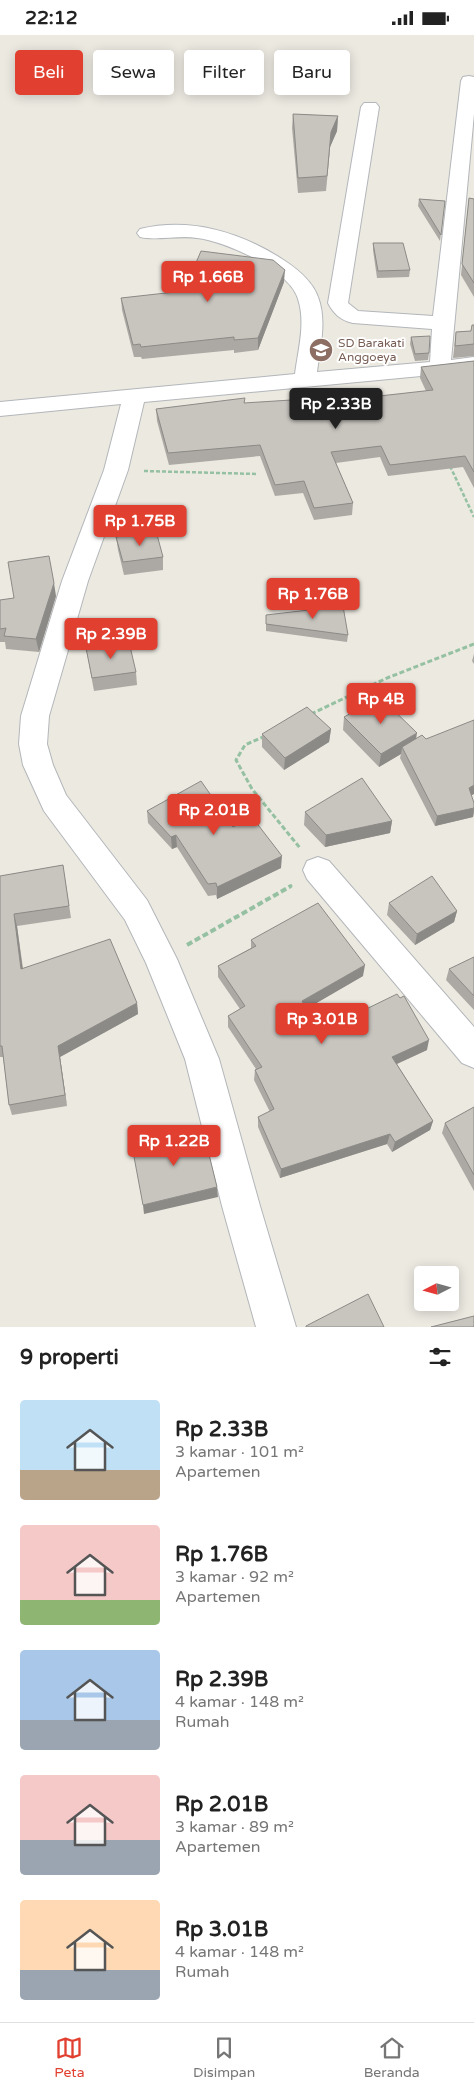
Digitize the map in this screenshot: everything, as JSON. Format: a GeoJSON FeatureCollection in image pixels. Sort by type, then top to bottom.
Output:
{"type":"FeatureCollection","features":[{"type":"Feature","properties":{"kind":"street"},"geometry":{"type":"LineString","coordinates":[[440,367],[469,81]]}},
{"type":"Feature","properties":{"kind":"street"},"geometry":{"type":"LineString","coordinates":[[370,107],[338,303],[342,310],[353,317],[443,323]]}},
{"type":"Feature","properties":{"kind":"street"},"geometry":{"type":"LineString","coordinates":[[147,233],[167,230],[189,230],[225,237],[268,257],[293,275],[308,297],[312,325],[305,379]]}},
{"type":"Feature","properties":{"kind":"street"},"geometry":{"type":"LineString","coordinates":[[0,409],[305,379],[474,365]]}},
{"type":"Feature","properties":{"kind":"street"},"geometry":{"type":"LineString","coordinates":[[134,397],[116,470],[75,581],[35,716],[33,744],[38,765],[55,802],[136,910],[161,959],[202,1059],[241,1206],[276,1327]]}},
{"type":"Feature","properties":{"kind":"street"},"geometry":{"type":"LineString","coordinates":[[318,870],[474,1052]]}},
{"type":"Feature","properties":{"kind":"path"},"geometry":{"type":"LineString","coordinates":[[446,458],[474,517]]}},
{"type":"Feature","properties":{"kind":"path"},"geometry":{"type":"LineString","coordinates":[[116,470],[258,474]]}},
{"type":"Feature","properties":{"kind":"path"},"geometry":{"type":"LineString","coordinates":[[307,716],[388,678],[474,644]]}},
{"type":"Feature","properties":{"kind":"path"},"geometry":{"type":"LineString","coordinates":[[161,959],[318,870],[252,789],[236,760],[245,745],[272,733]]}},
{"type":"Feature","properties":{"kind":"building"},"geometry":{"type":"Polygon","coordinates":[[[293,114],[338,116],[331,132],[327,176],[298,178],[293,114]]]}},
{"type":"Feature","properties":{"kind":"building"},"geometry":{"type":"Polygon","coordinates":[[[469,198],[474,199],[474,283],[462,264],[469,198]]]}},
{"type":"Feature","properties":{"kind":"building"},"geometry":{"type":"Polygon","coordinates":[[[419,199],[445,201],[441,235],[419,199]]]}},
{"type":"Feature","properties":{"kind":"building"},"geometry":{"type":"Polygon","coordinates":[[[373,243],[403,243],[410,270],[378,271],[373,243]]]}},
{"type":"Feature","properties":{"kind":"building"},"geometry":{"type":"Polygon","coordinates":[[[201,251],[273,260],[285,270],[258,338],[234,340],[234,337],[141,347],[140,344],[133,345],[121,298],[184,291],[201,251]]]}},
{"type":"Feature","properties":{"kind":"building"},"geometry":{"type":"Polygon","coordinates":[[[472,325],[474,325],[474,344],[455,346],[456,332],[471,331],[472,325]]]}},
{"type":"Feature","properties":{"kind":"building"},"geometry":{"type":"Polygon","coordinates":[[[430,336],[429,353],[415,354],[411,337],[430,336]]]}},
{"type":"Feature","properties":{"kind":"building"},"geometry":{"type":"Polygon","coordinates":[[[474,361],[474,472],[465,456],[390,465],[381,446],[331,452],[353,503],[314,508],[304,481],[275,485],[260,445],[168,453],[156,409],[245,398],[244,403],[307,399],[308,404],[433,390],[421,367],[474,361]]]}},
{"type":"Feature","properties":{"kind":"building"},"geometry":{"type":"Polygon","coordinates":[[[156,531],[163,557],[123,562],[116,537],[156,531]]]}},
{"type":"Feature","properties":{"kind":"building"},"geometry":{"type":"Polygon","coordinates":[[[49,556],[54,583],[36,639],[4,636],[6,628],[0,629],[0,600],[14,598],[8,562],[49,556]]]}},
{"type":"Feature","properties":{"kind":"building"},"geometry":{"type":"Polygon","coordinates":[[[343,606],[348,635],[266,624],[266,615],[343,606]]]}},
{"type":"Feature","properties":{"kind":"building"},"geometry":{"type":"Polygon","coordinates":[[[129,642],[136,672],[92,678],[86,648],[129,642]]]}},
{"type":"Feature","properties":{"kind":"building"},"geometry":{"type":"Polygon","coordinates":[[[380,697],[417,733],[381,754],[344,717],[380,697]]]}},
{"type":"Feature","properties":{"kind":"building"},"geometry":{"type":"Polygon","coordinates":[[[307,707],[331,729],[285,758],[262,734],[307,707]]]}},
{"type":"Feature","properties":{"kind":"building"},"geometry":{"type":"Polygon","coordinates":[[[474,720],[474,785],[469,788],[474,808],[437,816],[402,747],[422,735],[426,739],[474,720]]]}},
{"type":"Feature","properties":{"kind":"building"},"geometry":{"type":"Polygon","coordinates":[[[362,778],[392,821],[326,835],[305,812],[362,778]]]}},
{"type":"Feature","properties":{"kind":"building"},"geometry":{"type":"Polygon","coordinates":[[[201,781],[233,827],[252,817],[282,856],[217,887],[216,883],[208,884],[176,835],[171,837],[147,811],[201,781]]]}},
{"type":"Feature","properties":{"kind":"building"},"geometry":{"type":"Polygon","coordinates":[[[63,865],[69,906],[14,914],[21,969],[110,939],[137,1003],[58,1046],[65,1095],[9,1105],[2,1046],[0,1046],[0,876],[63,865]]]}},
{"type":"Feature","properties":{"kind":"building"},"geometry":{"type":"Polygon","coordinates":[[[432,876],[457,911],[417,934],[389,903],[432,876]]]}},
{"type":"Feature","properties":{"kind":"building"},"geometry":{"type":"Polygon","coordinates":[[[318,903],[365,965],[302,1001],[319,1032],[397,994],[400,998],[404,996],[429,1040],[392,1057],[433,1121],[395,1142],[390,1134],[281,1169],[258,1117],[274,1109],[255,1070],[262,1067],[228,1016],[245,1006],[218,966],[256,946],[251,940],[318,903]]]}},
{"type":"Feature","properties":{"kind":"building"},"geometry":{"type":"Polygon","coordinates":[[[474,957],[474,996],[449,969],[474,957]]]}},
{"type":"Feature","properties":{"kind":"building"},"geometry":{"type":"Polygon","coordinates":[[[474,1107],[474,1175],[445,1123],[474,1107]]]}},
{"type":"Feature","properties":{"kind":"building"},"geometry":{"type":"Polygon","coordinates":[[[203,1130],[217,1187],[143,1205],[132,1146],[203,1130]]]}},
{"type":"Feature","properties":{"kind":"building"},"geometry":{"type":"Polygon","coordinates":[[[368,1294],[384,1327],[306,1327],[306,1326],[368,1294]]]}},
{"type":"Feature","properties":{"kind":"building"},"geometry":{"type":"Polygon","coordinates":[[[474,1316],[474,1327],[431,1327],[474,1316]]]}},
{"type":"Feature","properties":{"kind":"place","name":"SD Barakati Anggoeya"},"geometry":{"type":"Point","coordinates":[321,350]}}]}
